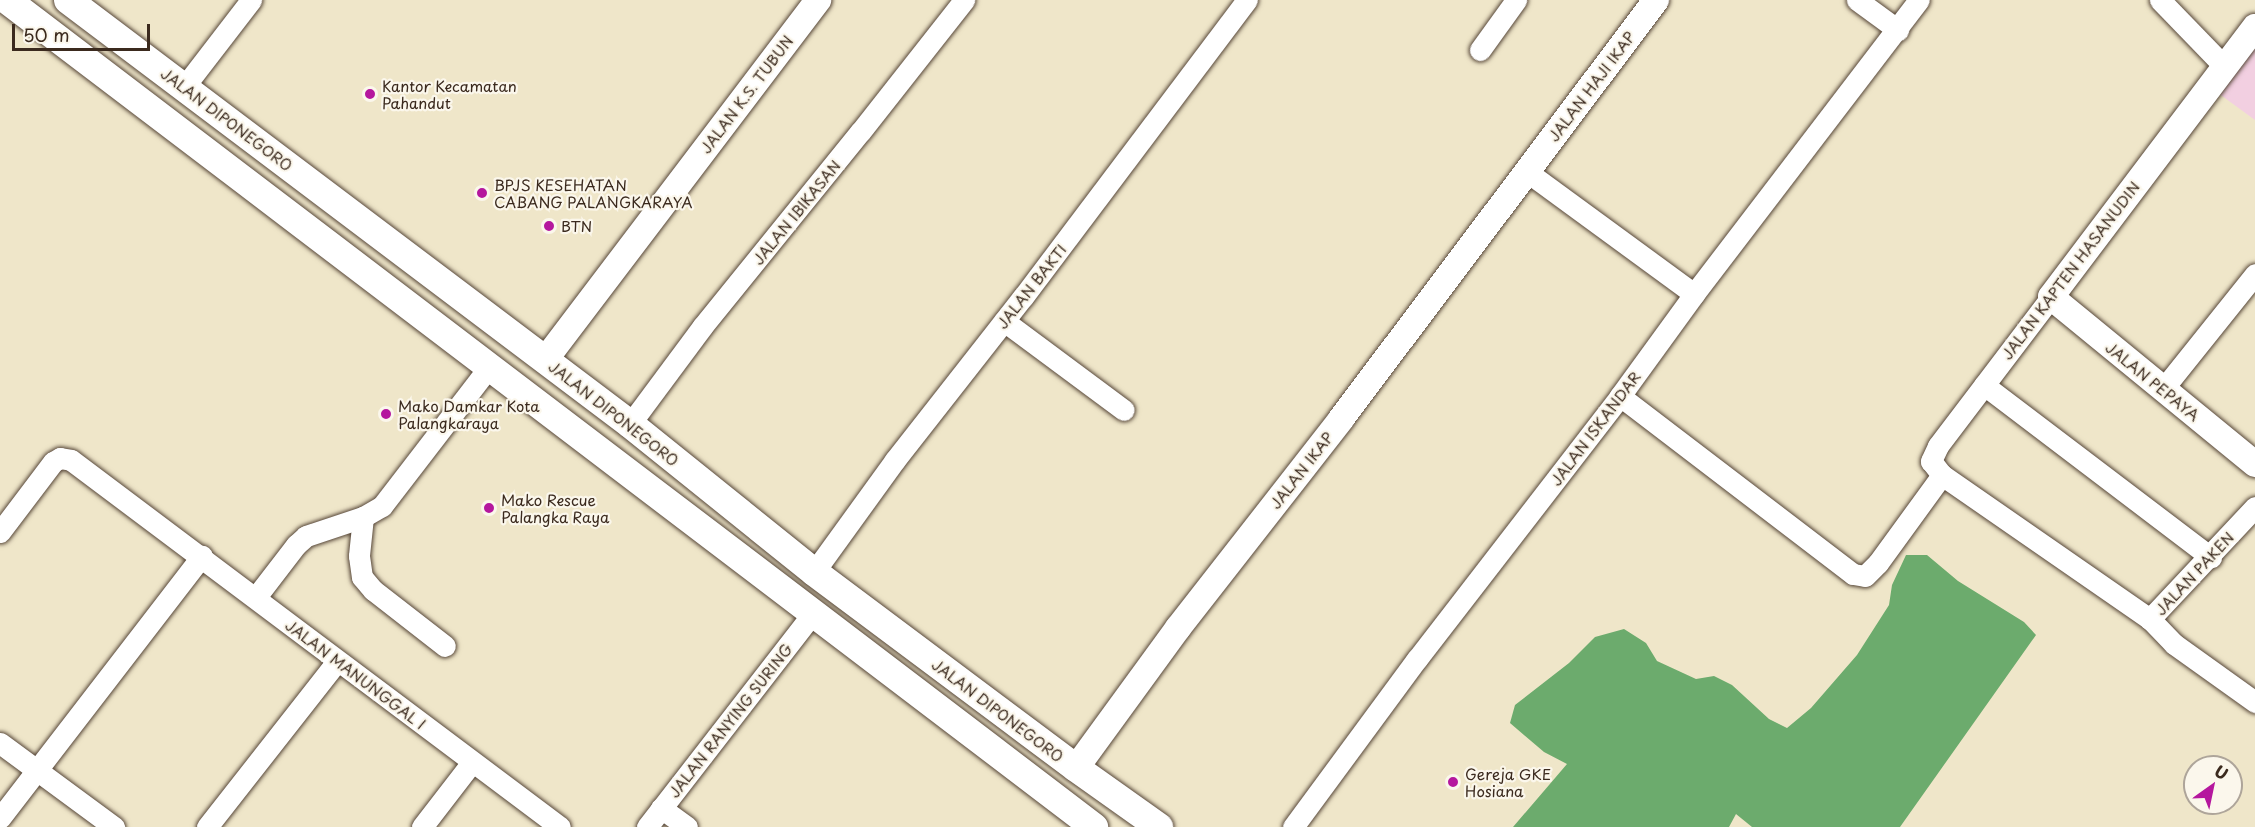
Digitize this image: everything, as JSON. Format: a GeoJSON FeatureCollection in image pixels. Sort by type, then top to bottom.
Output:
{"type":"FeatureCollection","features":[{"type":"Feature","properties":{"kind":"main road"},"geometry":{"type":"LineString","coordinates":[[7,0],[344,254],[813,613],[1076,821]]}},
{"type":"Feature","properties":{"kind":"main road","name":"JALAN DIPONEGORO"},"geometry":{"type":"LineString","coordinates":[[68,0],[630,424],[814,572],[1076,768],[1159,827]]}},
{"type":"Feature","properties":{"kind":"main road"},"geometry":{"type":"LineString","coordinates":[[344,254],[367,224]]}},
{"type":"Feature","properties":{"kind":"street"},"geometry":{"type":"LineString","coordinates":[[184,87],[251,0]]}},
{"type":"Feature","properties":{"kind":"street","name":"JALAN K.S. TUBUN"},"geometry":{"type":"LineString","coordinates":[[545,360],[818,0]]}},
{"type":"Feature","properties":{"kind":"street","name":"JALAN IBIKASAN"},"geometry":{"type":"LineString","coordinates":[[630,424],[702,327],[861,132],[964,0]]}},
{"type":"Feature","properties":{"kind":"street","name":"JALAN BAKTI"},"geometry":{"type":"LineString","coordinates":[[814,572],[895,460],[1004,321],[1247,0]]}},
{"type":"Feature","properties":{"kind":"street"},"geometry":{"type":"LineString","coordinates":[[1480,50],[1516,0]]}},
{"type":"Feature","properties":{"kind":"street","name":"JALAN HAJI IKAP"},"geometry":{"type":"LineString","coordinates":[[1526,171],[1656,0]]}},
{"type":"Feature","properties":{"kind":"street"},"geometry":{"type":"LineString","coordinates":[[1857,0],[1898,30]]}},
{"type":"Feature","properties":{"kind":"street","name":"JALAN ISKANDAR"},"geometry":{"type":"LineString","coordinates":[[1293,827],[1417,658],[1620,396],[1694,294],[1920,0]]}},
{"type":"Feature","properties":{"kind":"street"},"geometry":{"type":"LineString","coordinates":[[2160,0],[2225,67]]}},
{"type":"Feature","properties":{"kind":"street","name":"JALAN KAPTEN HASANUDIN"},"geometry":{"type":"LineString","coordinates":[[1942,475],[1934,467],[1932,456],[2255,27]]}},
{"type":"Feature","properties":{"kind":"street"},"geometry":{"type":"LineString","coordinates":[[1526,171],[1694,294]]}},
{"type":"Feature","properties":{"kind":"street","name":"JALAN IKAP"},"geometry":{"type":"LineString","coordinates":[[1076,768],[1178,628],[1341,419],[1526,171]]}},
{"type":"Feature","properties":{"kind":"street"},"geometry":{"type":"LineString","coordinates":[[2163,389],[2255,274]]}},
{"type":"Feature","properties":{"kind":"street","name":"JALAN PEPAYA"},"geometry":{"type":"LineString","coordinates":[[2050,297],[2255,464]]}},
{"type":"Feature","properties":{"kind":"street"},"geometry":{"type":"LineString","coordinates":[[1004,321],[1124,410]]}},
{"type":"Feature","properties":{"kind":"street"},"geometry":{"type":"LineString","coordinates":[[256,597],[296,545],[306,536],[363,517],[382,506],[490,366]]}},
{"type":"Feature","properties":{"kind":"street"},"geometry":{"type":"LineString","coordinates":[[1984,385],[2211,557]]}},
{"type":"Feature","properties":{"kind":"street"},"geometry":{"type":"LineString","coordinates":[[1620,396],[1853,574],[1865,576],[1878,562],[1942,475],[2150,619]]}},
{"type":"Feature","properties":{"kind":"street","name":"JALAN MANUNGGAL I"},"geometry":{"type":"LineString","coordinates":[[0,532],[53,462],[60,458],[71,460],[202,556],[337,661],[560,827]]}},
{"type":"Feature","properties":{"kind":"street","name":"JALAN PAKEN"},"geometry":{"type":"LineString","coordinates":[[2255,507],[2211,557],[2150,619],[2174,644],[2255,702]]}},
{"type":"Feature","properties":{"kind":"street"},"geometry":{"type":"LineString","coordinates":[[363,517],[359,556],[362,577],[373,590],[446,646]]}},
{"type":"Feature","properties":{"kind":"street"},"geometry":{"type":"LineString","coordinates":[[0,818],[202,556]]}},
{"type":"Feature","properties":{"kind":"street","name":"JALAN RANYING SURING"},"geometry":{"type":"LineString","coordinates":[[647,827],[813,613]]}},
{"type":"Feature","properties":{"kind":"street"},"geometry":{"type":"LineString","coordinates":[[207,827],[337,661]]}},
{"type":"Feature","properties":{"kind":"street"},"geometry":{"type":"LineString","coordinates":[[0,742],[114,827]]}},
{"type":"Feature","properties":{"kind":"street"},"geometry":{"type":"LineString","coordinates":[[422,827],[472,762]]}},
{"type":"Feature","properties":{"kind":"street"},"geometry":{"type":"LineString","coordinates":[[661,808],[687,827]]}},
{"type":"Feature","properties":{"kind":"shaded area"},"geometry":{"type":"Polygon","coordinates":[[[2255,44],[2255,120],[2218,93],[2255,44]]]}},
{"type":"Feature","properties":{"kind":"green space"},"geometry":{"type":"Polygon","coordinates":[[[1906,555],[1927,555],[1958,581],[2024,622],[2036,635],[1900,827],[1752,827],[1736,814],[1729,827],[1513,827],[1567,764],[1544,752],[1510,723],[1515,705],[1569,663],[1595,637],[1624,629],[1646,643],[1657,661],[1696,679],[1714,676],[1732,685],[1769,719],[1787,728],[1811,708],[1857,655],[1889,605],[1892,585],[1906,555]]]}},
{"type":"Feature","properties":{"kind":"place","name":"Kantor Kecamatan Pahandut"},"geometry":{"type":"Point","coordinates":[370,94]}},
{"type":"Feature","properties":{"kind":"place","name":"BPJS KESEHATAN CABANG PALANGKARAYA"},"geometry":{"type":"Point","coordinates":[482,193]}},
{"type":"Feature","properties":{"kind":"place","name":"BTN"},"geometry":{"type":"Point","coordinates":[549,226]}},
{"type":"Feature","properties":{"kind":"place","name":"Mako Damkar Kota Palangkaraya"},"geometry":{"type":"Point","coordinates":[386,414]}},
{"type":"Feature","properties":{"kind":"place","name":"Mako Rescue Palangka Raya"},"geometry":{"type":"Point","coordinates":[489,508]}},
{"type":"Feature","properties":{"kind":"place","name":"Gereja GKE Hosiana"},"geometry":{"type":"Point","coordinates":[1453,782]}}]}
